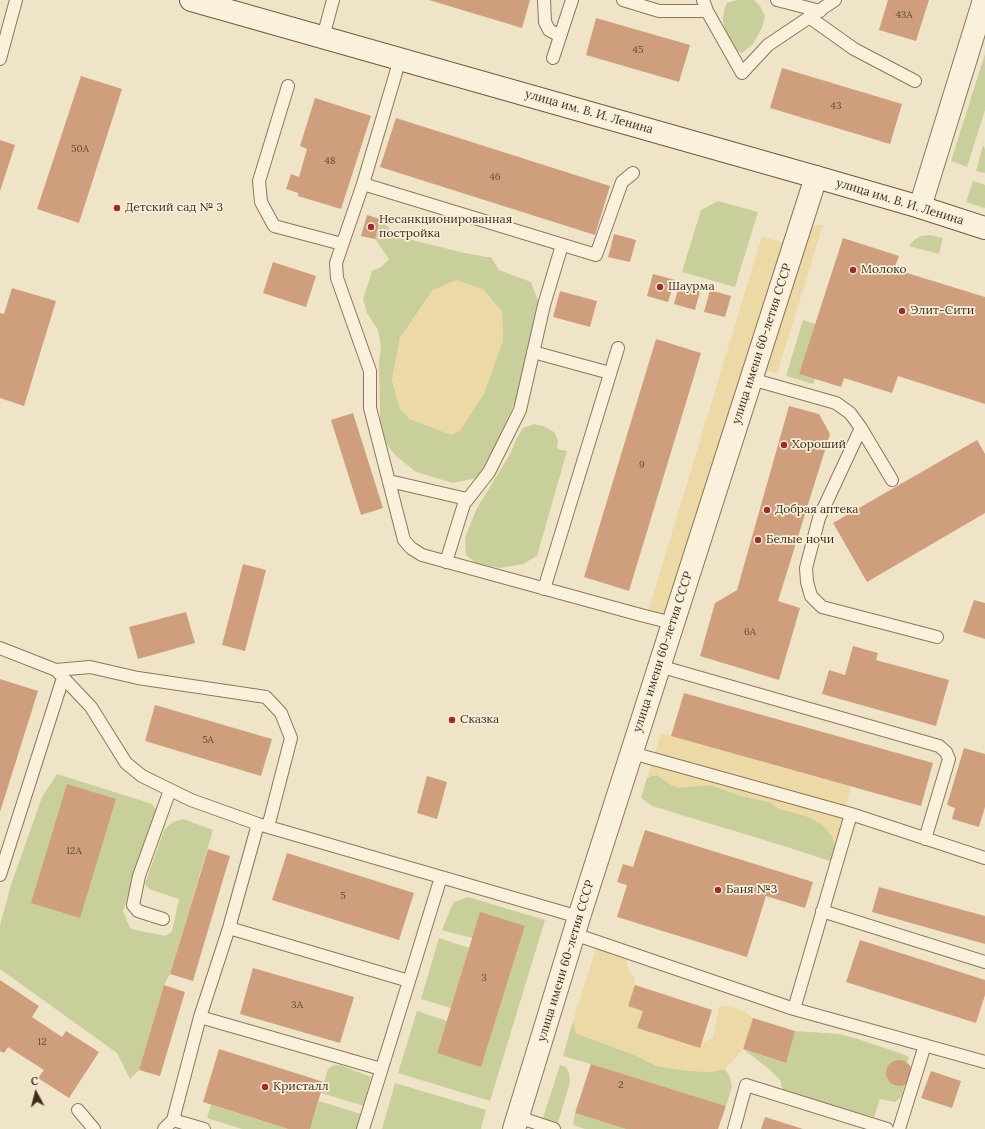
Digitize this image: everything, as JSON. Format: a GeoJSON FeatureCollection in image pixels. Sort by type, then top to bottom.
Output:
{"type":"FeatureCollection","features":[{"type":"Feature","properties":{"kind":"street","name":"улица им. В. И. Ленина"},"geometry":{"type":"LineString","coordinates":[[192,0],[241,7],[323,37],[920,207],[985,228]]}},
{"type":"Feature","properties":{"kind":"street"},"geometry":{"type":"LineString","coordinates":[[920,207],[984,0]]}},
{"type":"Feature","properties":{"kind":"street","name":"улица имени 60-летия СССР"},"geometry":{"type":"LineString","coordinates":[[516,1123],[576,925],[816,177]]}},
{"type":"Feature","properties":{"kind":"lane"},"geometry":{"type":"LineString","coordinates":[[0,59],[16,0]]}},
{"type":"Feature","properties":{"kind":"lane"},"geometry":{"type":"LineString","coordinates":[[323,37],[333,0]]}},
{"type":"Feature","properties":{"kind":"lane"},"geometry":{"type":"LineString","coordinates":[[544,0],[545,22],[549,30],[560,36]]}},
{"type":"Feature","properties":{"kind":"lane"},"geometry":{"type":"LineString","coordinates":[[553,58],[572,0]]}},
{"type":"Feature","properties":{"kind":"lane"},"geometry":{"type":"LineString","coordinates":[[623,0],[659,10],[705,6],[742,73],[768,45],[835,0]]}},
{"type":"Feature","properties":{"kind":"lane"},"geometry":{"type":"LineString","coordinates":[[777,0],[820,10]]}},
{"type":"Feature","properties":{"kind":"lane"},"geometry":{"type":"LineString","coordinates":[[810,17],[854,49],[914,81]]}},
{"type":"Feature","properties":{"kind":"lane"},"geometry":{"type":"LineString","coordinates":[[400,59],[364,184],[336,264],[337,278],[370,371],[370,408],[404,540],[411,548],[422,555],[672,623]]}},
{"type":"Feature","properties":{"kind":"lane"},"geometry":{"type":"LineString","coordinates":[[288,86],[259,181],[261,202],[274,226],[342,244]]}},
{"type":"Feature","properties":{"kind":"lane"},"geometry":{"type":"LineString","coordinates":[[364,184],[596,255],[622,182],[633,173]]}},
{"type":"Feature","properties":{"kind":"lane"},"geometry":{"type":"LineString","coordinates":[[446,562],[464,504],[489,472],[520,410],[544,305],[562,245]]}},
{"type":"Feature","properties":{"kind":"lane"},"geometry":{"type":"LineString","coordinates":[[544,589],[618,348]]}},
{"type":"Feature","properties":{"kind":"lane"},"geometry":{"type":"LineString","coordinates":[[533,352],[610,373]]}},
{"type":"Feature","properties":{"kind":"lane"},"geometry":{"type":"LineString","coordinates":[[751,380],[836,404],[850,413],[861,428],[892,480]]}},
{"type":"Feature","properties":{"kind":"lane"},"geometry":{"type":"LineString","coordinates":[[861,428],[819,518],[806,568],[807,582],[811,596],[822,608],[937,637]]}},
{"type":"Feature","properties":{"kind":"lane"},"geometry":{"type":"LineString","coordinates":[[389,481],[467,499]]}},
{"type":"Feature","properties":{"kind":"lane"},"geometry":{"type":"LineString","coordinates":[[0,648],[59,674],[91,707],[126,763],[142,776],[191,800],[263,826],[440,877],[576,925],[794,1009],[985,1062]]}},
{"type":"Feature","properties":{"kind":"lane"},"geometry":{"type":"LineString","coordinates":[[659,666],[939,746],[946,752],[949,759],[925,838]]}},
{"type":"Feature","properties":{"kind":"lane"},"geometry":{"type":"LineString","coordinates":[[59,674],[90,667],[138,678],[266,697],[281,713],[291,738],[200,1017],[173,1120],[164,1129]]}},
{"type":"Feature","properties":{"kind":"lane"},"geometry":{"type":"LineString","coordinates":[[0,875],[59,674]]}},
{"type":"Feature","properties":{"kind":"lane"},"geometry":{"type":"LineString","coordinates":[[632,753],[850,814],[985,858]]}},
{"type":"Feature","properties":{"kind":"lane"},"geometry":{"type":"LineString","coordinates":[[163,919],[138,911],[133,905],[139,876],[170,790]]}},
{"type":"Feature","properties":{"kind":"lane"},"geometry":{"type":"LineString","coordinates":[[794,1009],[850,814]]}},
{"type":"Feature","properties":{"kind":"lane"},"geometry":{"type":"LineString","coordinates":[[363,1129],[440,877]]}},
{"type":"Feature","properties":{"kind":"lane"},"geometry":{"type":"LineString","coordinates":[[822,911],[985,962]]}},
{"type":"Feature","properties":{"kind":"lane"},"geometry":{"type":"LineString","coordinates":[[229,928],[409,981]]}},
{"type":"Feature","properties":{"kind":"lane"},"geometry":{"type":"LineString","coordinates":[[200,1017],[381,1069]]}},
{"type":"Feature","properties":{"kind":"lane"},"geometry":{"type":"LineString","coordinates":[[899,1129],[925,1046]]}},
{"type":"Feature","properties":{"kind":"lane"},"geometry":{"type":"LineString","coordinates":[[734,1129],[746,1085],[887,1129]]}},
{"type":"Feature","properties":{"kind":"lane"},"geometry":{"type":"LineString","coordinates":[[78,1110],[94,1129]]}},
{"type":"Feature","properties":{"kind":"lane"},"geometry":{"type":"LineString","coordinates":[[173,1120],[204,1129]]}},
{"type":"Feature","properties":{"kind":"lane"},"geometry":{"type":"LineString","coordinates":[[516,1123],[554,1129]]}},
{"type":"Feature","properties":{"kind":"green space"},"geometry":{"type":"Polygon","coordinates":[[[737,0],[754,0],[760,6],[765,16],[762,28],[753,44],[742,53],[731,48],[723,21],[724,10],[727,3],[737,0]]]}},
{"type":"Feature","properties":{"kind":"green space"},"geometry":{"type":"Polygon","coordinates":[[[985,54],[985,110],[967,167],[951,161],[985,54]]]}},
{"type":"Feature","properties":{"kind":"green space"},"geometry":{"type":"Polygon","coordinates":[[[983,145],[985,149],[985,173],[976,171],[983,145]]]}},
{"type":"Feature","properties":{"kind":"green space"},"geometry":{"type":"Polygon","coordinates":[[[973,181],[985,185],[985,208],[966,202],[973,181]]]}},
{"type":"Feature","properties":{"kind":"green space"},"geometry":{"type":"Polygon","coordinates":[[[718,201],[758,212],[735,287],[682,272],[701,210],[718,201]]]}},
{"type":"Feature","properties":{"kind":"green space"},"geometry":{"type":"Polygon","coordinates":[[[380,219],[395,234],[412,240],[465,253],[491,257],[499,270],[531,282],[539,303],[516,400],[493,451],[477,478],[453,483],[416,472],[395,455],[386,443],[380,419],[379,361],[381,347],[378,330],[367,313],[363,299],[372,271],[381,267],[389,259],[375,239],[380,219]],[[483,289],[433,290],[400,338],[392,380],[400,409],[410,419],[452,435],[503,341],[502,312],[483,289]]]}},
{"type":"Feature","properties":{"kind":"green space"},"geometry":{"type":"Polygon","coordinates":[[[930,235],[943,238],[939,254],[909,246],[914,240],[921,236],[930,235]]]}},
{"type":"Feature","properties":{"kind":"green space"},"geometry":{"type":"Polygon","coordinates":[[[803,320],[816,324],[799,374],[815,379],[813,384],[786,376],[803,320]]]}},
{"type":"Feature","properties":{"kind":"green space"},"geometry":{"type":"Polygon","coordinates":[[[534,424],[546,427],[554,432],[558,440],[557,449],[567,451],[537,556],[523,564],[500,568],[476,563],[466,555],[465,538],[476,510],[509,456],[523,428],[534,424]]]}},
{"type":"Feature","properties":{"kind":"green space"},"geometry":{"type":"Polygon","coordinates":[[[57,774],[152,804],[157,810],[123,911],[130,928],[166,936],[172,931],[179,899],[149,889],[145,884],[164,830],[173,822],[183,819],[213,830],[170,974],[164,985],[139,1070],[130,1079],[117,1053],[0,969],[0,925],[11,885],[42,797],[57,774]]]}},
{"type":"Feature","properties":{"kind":"green space"},"geometry":{"type":"Polygon","coordinates":[[[657,775],[671,785],[710,785],[742,796],[770,802],[778,808],[806,816],[822,824],[832,836],[835,845],[832,859],[830,861],[652,806],[641,798],[647,778],[657,775]]]}},
{"type":"Feature","properties":{"kind":"green space"},"geometry":{"type":"Polygon","coordinates":[[[468,897],[545,920],[490,1101],[398,1073],[417,1011],[447,1021],[437,1053],[481,1066],[525,926],[472,938],[442,930],[454,902],[468,897]]]}},
{"type":"Feature","properties":{"kind":"green space"},"geometry":{"type":"Polygon","coordinates":[[[439,938],[469,948],[451,1008],[421,999],[439,938]]]}},
{"type":"Feature","properties":{"kind":"green space"},"geometry":{"type":"Polygon","coordinates":[[[573,1021],[576,1033],[637,1056],[657,1066],[681,1070],[709,1072],[725,1069],[730,1077],[732,1087],[726,1106],[563,1056],[573,1021]]]}},
{"type":"Feature","properties":{"kind":"green space"},"geometry":{"type":"Polygon","coordinates":[[[795,1031],[839,1034],[909,1057],[907,1063],[903,1061],[895,1061],[888,1066],[886,1070],[887,1079],[893,1085],[897,1086],[905,1084],[902,1096],[895,1102],[880,1099],[874,1117],[783,1091],[780,1080],[769,1069],[743,1049],[785,1063],[795,1031]]]}},
{"type":"Feature","properties":{"kind":"green space"},"geometry":{"type":"Polygon","coordinates":[[[334,1065],[340,1065],[371,1077],[364,1106],[321,1093],[328,1069],[334,1065]]]}},
{"type":"Feature","properties":{"kind":"green space"},"geometry":{"type":"Polygon","coordinates":[[[560,1065],[566,1067],[569,1073],[570,1082],[558,1123],[543,1118],[560,1065]]]}},
{"type":"Feature","properties":{"kind":"green space"},"geometry":{"type":"Polygon","coordinates":[[[395,1083],[486,1110],[481,1129],[382,1129],[395,1083]]]}},
{"type":"Feature","properties":{"kind":"green space"},"geometry":{"type":"Polygon","coordinates":[[[319,1101],[361,1114],[356,1129],[310,1129],[319,1101]]]}},
{"type":"Feature","properties":{"kind":"green space"},"geometry":{"type":"Polygon","coordinates":[[[211,1105],[288,1129],[242,1129],[207,1118],[211,1105]]]}},
{"type":"Feature","properties":{"kind":"green space"},"geometry":{"type":"Polygon","coordinates":[[[575,1113],[626,1129],[585,1129],[573,1125],[575,1113]]]}},
{"type":"Feature","properties":{"kind":"sand"},"geometry":{"type":"Polygon","coordinates":[[[817,225],[823,225],[777,374],[765,370],[805,242],[811,230],[817,225]]]}},
{"type":"Feature","properties":{"kind":"sand"},"geometry":{"type":"Polygon","coordinates":[[[762,236],[783,242],[669,607],[664,614],[659,615],[648,612],[762,236]]]}},
{"type":"Feature","properties":{"kind":"sand"},"geometry":{"type":"Polygon","coordinates":[[[456,280],[483,289],[502,312],[503,341],[484,394],[460,431],[452,435],[410,419],[400,409],[392,380],[400,338],[433,290],[456,280]]]}},
{"type":"Feature","properties":{"kind":"sand"},"geometry":{"type":"Polygon","coordinates":[[[661,733],[851,787],[835,845],[832,836],[822,824],[806,816],[779,809],[770,802],[742,796],[710,785],[679,788],[671,785],[657,775],[647,778],[661,733]]]}},
{"type":"Feature","properties":{"kind":"sand"},"geometry":{"type":"Polygon","coordinates":[[[598,942],[626,960],[629,971],[634,978],[635,985],[628,1006],[643,1011],[637,1028],[699,1048],[702,1040],[704,1042],[713,1037],[719,1008],[722,1006],[732,1007],[745,1012],[753,1018],[743,1049],[725,1069],[709,1072],[681,1070],[657,1066],[637,1056],[576,1033],[573,1021],[598,942]]]}},
{"type":"Feature","properties":{"kind":"building"},"geometry":{"type":"Polygon","coordinates":[[[429,0],[530,0],[522,28],[429,0]]]}},
{"type":"Feature","properties":{"kind":"building"},"geometry":{"type":"Polygon","coordinates":[[[888,0],[929,0],[916,41],[879,30],[888,0]]]}},
{"type":"Feature","properties":{"kind":"building"},"geometry":{"type":"Polygon","coordinates":[[[596,18],[690,45],[679,82],[586,55],[596,18]]]}},
{"type":"Feature","properties":{"kind":"building"},"geometry":{"type":"Polygon","coordinates":[[[782,68],[902,104],[890,144],[770,108],[782,68]]]}},
{"type":"Feature","properties":{"kind":"building"},"geometry":{"type":"Polygon","coordinates":[[[81,76],[122,89],[79,223],[37,209],[81,76]]]}},
{"type":"Feature","properties":{"kind":"building"},"geometry":{"type":"Polygon","coordinates":[[[315,98],[371,116],[341,209],[298,196],[298,193],[286,189],[291,174],[299,177],[307,149],[300,146],[315,98]]]}},
{"type":"Feature","properties":{"kind":"building"},"geometry":{"type":"Polygon","coordinates":[[[396,118],[610,186],[595,235],[380,167],[396,118]]]}},
{"type":"Feature","properties":{"kind":"building"},"geometry":{"type":"Polygon","coordinates":[[[0,140],[15,145],[0,191],[0,140]]]}},
{"type":"Feature","properties":{"kind":"building","name":"Несанкционированная постройка"},"geometry":{"type":"Polygon","coordinates":[[[367,215],[380,219],[375,239],[361,236],[367,215]]]}},
{"type":"Feature","properties":{"kind":"building"},"geometry":{"type":"Polygon","coordinates":[[[614,234],[636,240],[630,262],[608,257],[614,234]]]}},
{"type":"Feature","properties":{"kind":"building","name":"Элит-Сити"},"geometry":{"type":"Polygon","coordinates":[[[843,238],[899,256],[894,269],[985,297],[985,404],[898,376],[892,393],[844,378],[841,387],[799,374],[843,238]]]}},
{"type":"Feature","properties":{"kind":"building"},"geometry":{"type":"Polygon","coordinates":[[[273,262],[316,276],[306,307],[263,293],[273,262]]]}},
{"type":"Feature","properties":{"kind":"building"},"geometry":{"type":"Polygon","coordinates":[[[653,274],[675,280],[668,302],[647,296],[653,274]]]}},
{"type":"Feature","properties":{"kind":"building"},"geometry":{"type":"Polygon","coordinates":[[[680,282],[701,288],[695,310],[674,304],[680,282]]]}},
{"type":"Feature","properties":{"kind":"building"},"geometry":{"type":"Polygon","coordinates":[[[12,288],[56,301],[24,406],[0,398],[0,313],[4,314],[12,288]]]}},
{"type":"Feature","properties":{"kind":"building"},"geometry":{"type":"Polygon","coordinates":[[[710,290],[731,296],[725,317],[704,312],[710,290]]]}},
{"type":"Feature","properties":{"kind":"building"},"geometry":{"type":"Polygon","coordinates":[[[560,291],[597,301],[590,327],[553,317],[560,291]]]}},
{"type":"Feature","properties":{"kind":"building"},"geometry":{"type":"Polygon","coordinates":[[[656,339],[701,353],[629,591],[584,577],[656,339]]]}},
{"type":"Feature","properties":{"kind":"building"},"geometry":{"type":"Polygon","coordinates":[[[789,406],[819,414],[830,434],[778,601],[800,608],[779,680],[700,656],[715,603],[737,590],[789,406]]]}},
{"type":"Feature","properties":{"kind":"building"},"geometry":{"type":"Polygon","coordinates":[[[353,413],[383,508],[361,515],[331,420],[353,413]]]}},
{"type":"Feature","properties":{"kind":"building"},"geometry":{"type":"Polygon","coordinates":[[[977,440],[985,454],[985,513],[867,582],[833,523],[977,440]]]}},
{"type":"Feature","properties":{"kind":"building"},"geometry":{"type":"Polygon","coordinates":[[[243,564],[266,570],[245,651],[222,645],[243,564]]]}},
{"type":"Feature","properties":{"kind":"building"},"geometry":{"type":"Polygon","coordinates":[[[974,600],[985,603],[985,639],[963,632],[974,600]]]}},
{"type":"Feature","properties":{"kind":"building"},"geometry":{"type":"Polygon","coordinates":[[[186,612],[195,643],[138,659],[129,627],[186,612]]]}},
{"type":"Feature","properties":{"kind":"building"},"geometry":{"type":"Polygon","coordinates":[[[853,646],[878,653],[876,660],[949,680],[936,726],[822,694],[829,670],[845,675],[853,646]]]}},
{"type":"Feature","properties":{"kind":"building"},"geometry":{"type":"Polygon","coordinates":[[[0,679],[38,691],[0,812],[0,679]]]}},
{"type":"Feature","properties":{"kind":"building"},"geometry":{"type":"Polygon","coordinates":[[[684,693],[933,763],[921,806],[671,736],[684,693]]]}},
{"type":"Feature","properties":{"kind":"building"},"geometry":{"type":"Polygon","coordinates":[[[155,705],[272,739],[261,776],[145,741],[155,705]]]}},
{"type":"Feature","properties":{"kind":"building"},"geometry":{"type":"Polygon","coordinates":[[[964,748],[985,754],[985,807],[979,827],[952,819],[955,808],[947,805],[964,748]]]}},
{"type":"Feature","properties":{"kind":"building"},"geometry":{"type":"Polygon","coordinates":[[[427,776],[447,782],[437,819],[417,813],[427,776]]]}},
{"type":"Feature","properties":{"kind":"building"},"geometry":{"type":"Polygon","coordinates":[[[67,784],[116,799],[80,918],[31,903],[67,784]]]}},
{"type":"Feature","properties":{"kind":"building","name":"Баня №3"},"geometry":{"type":"Polygon","coordinates":[[[645,830],[813,882],[805,908],[766,896],[747,957],[617,917],[627,885],[617,882],[623,864],[633,867],[645,830]]]}},
{"type":"Feature","properties":{"kind":"building"},"geometry":{"type":"Polygon","coordinates":[[[208,849],[230,856],[193,981],[170,974],[208,849]]]}},
{"type":"Feature","properties":{"kind":"building"},"geometry":{"type":"Polygon","coordinates":[[[287,853],[414,893],[399,940],[272,900],[287,853]]]}},
{"type":"Feature","properties":{"kind":"building"},"geometry":{"type":"Polygon","coordinates":[[[879,887],[985,916],[985,944],[872,912],[879,887]]]}},
{"type":"Feature","properties":{"kind":"building"},"geometry":{"type":"Polygon","coordinates":[[[480,912],[525,926],[481,1067],[437,1053],[480,912]]]}},
{"type":"Feature","properties":{"kind":"building"},"geometry":{"type":"Polygon","coordinates":[[[860,940],[985,980],[985,995],[976,1023],[846,982],[860,940]]]}},
{"type":"Feature","properties":{"kind":"building"},"geometry":{"type":"Polygon","coordinates":[[[253,968],[354,997],[340,1043],[240,1014],[253,968]]]}},
{"type":"Feature","properties":{"kind":"building"},"geometry":{"type":"Polygon","coordinates":[[[0,980],[39,1006],[32,1017],[62,1037],[66,1031],[99,1052],[69,1098],[38,1078],[44,1070],[8,1047],[4,1053],[0,1051],[0,980]]]}},
{"type":"Feature","properties":{"kind":"building"},"geometry":{"type":"Polygon","coordinates":[[[164,985],[185,992],[160,1076],[139,1070],[164,985]]]}},
{"type":"Feature","properties":{"kind":"building"},"geometry":{"type":"Polygon","coordinates":[[[635,985],[712,1010],[700,1048],[637,1028],[643,1011],[628,1006],[635,985]]]}},
{"type":"Feature","properties":{"kind":"building"},"geometry":{"type":"Polygon","coordinates":[[[753,1018],[795,1031],[786,1063],[743,1049],[753,1018]]]}},
{"type":"Feature","properties":{"kind":"building","name":"Кристалл"},"geometry":{"type":"Polygon","coordinates":[[[219,1049],[324,1082],[310,1129],[288,1129],[203,1102],[219,1049]]]}},
{"type":"Feature","properties":{"kind":"building"},"geometry":{"type":"Polygon","coordinates":[[[899,1060],[908,1064],[912,1073],[908,1082],[899,1086],[890,1082],[886,1073],[890,1064],[899,1060]]]}},
{"type":"Feature","properties":{"kind":"building"},"geometry":{"type":"Polygon","coordinates":[[[591,1064],[726,1106],[718,1129],[626,1129],[575,1113],[591,1064]]]}},
{"type":"Feature","properties":{"kind":"building"},"geometry":{"type":"Polygon","coordinates":[[[931,1071],[961,1081],[952,1108],[921,1098],[931,1071]]]}},
{"type":"Feature","properties":{"kind":"building"},"geometry":{"type":"Polygon","coordinates":[[[765,1117],[803,1129],[761,1129],[765,1117]]]}},
{"type":"Feature","properties":{"kind":"place","name":"Детский сад № 3"},"geometry":{"type":"Point","coordinates":[117,208]}},
{"type":"Feature","properties":{"kind":"place","name":"Несанкционированная постройка"},"geometry":{"type":"Point","coordinates":[371,227]}},
{"type":"Feature","properties":{"kind":"place","name":"Молоко"},"geometry":{"type":"Point","coordinates":[853,270]}},
{"type":"Feature","properties":{"kind":"place","name":"Шаурма"},"geometry":{"type":"Point","coordinates":[660,287]}},
{"type":"Feature","properties":{"kind":"place","name":"Элит-Сити"},"geometry":{"type":"Point","coordinates":[902,311]}},
{"type":"Feature","properties":{"kind":"place","name":"Хороший"},"geometry":{"type":"Point","coordinates":[784,445]}},
{"type":"Feature","properties":{"kind":"place","name":"Добрая аптека"},"geometry":{"type":"Point","coordinates":[767,510]}},
{"type":"Feature","properties":{"kind":"place","name":"Белые ночи"},"geometry":{"type":"Point","coordinates":[758,540]}},
{"type":"Feature","properties":{"kind":"place","name":"Сказка"},"geometry":{"type":"Point","coordinates":[452,720]}},
{"type":"Feature","properties":{"kind":"place","name":"Баня №3"},"geometry":{"type":"Point","coordinates":[718,890]}},
{"type":"Feature","properties":{"kind":"place","name":"Кристалл"},"geometry":{"type":"Point","coordinates":[265,1087]}}]}
